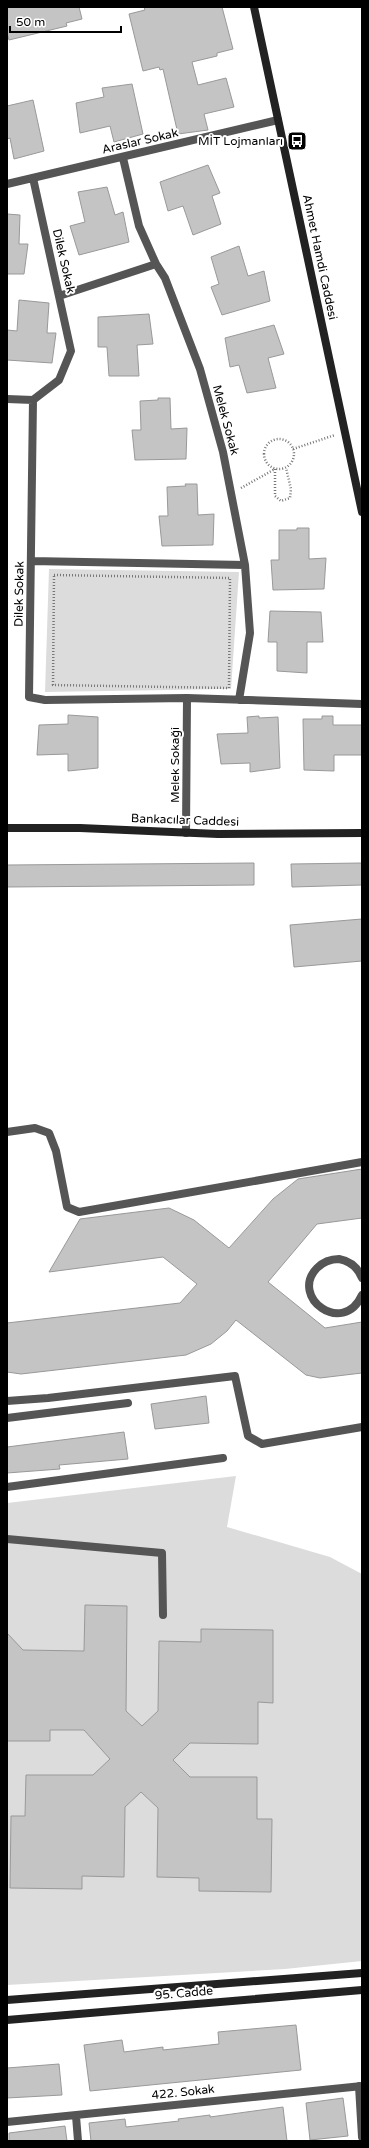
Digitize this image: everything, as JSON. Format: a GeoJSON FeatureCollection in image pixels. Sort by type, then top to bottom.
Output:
{"type":"FeatureCollection","features":[{"type":"Feature","properties":{"kind":"main road","name":"Ahmet Hamdi Caddesi"},"geometry":{"type":"LineString","coordinates":[[254,7],[362,512]]}},
{"type":"Feature","properties":{"kind":"main road","name":"Bankacılar Caddesi"},"geometry":{"type":"LineString","coordinates":[[7,828],[80,828],[186,833],[362,833]]}},
{"type":"Feature","properties":{"kind":"main road","name":"95. Cadde"},"geometry":{"type":"LineString","coordinates":[[7,2000],[362,1973]]}},
{"type":"Feature","properties":{"kind":"main road","name":"95. Cadde"},"geometry":{"type":"LineString","coordinates":[[7,2020],[362,1990]]}},
{"type":"Feature","properties":{"kind":"street","name":"Araslar Sokak"},"geometry":{"type":"LineString","coordinates":[[7,184],[123,158],[278,120]]}},
{"type":"Feature","properties":{"kind":"street","name":"Melek Sokak"},"geometry":{"type":"LineString","coordinates":[[123,158],[139,226],[156,264],[166,278],[200,368],[223,452],[245,565],[250,633],[239,700]]}},
{"type":"Feature","properties":{"kind":"street","name":"Dilek Sokak"},"geometry":{"type":"LineString","coordinates":[[33,178],[71,351],[59,380],[33,400],[29,697],[45,700],[187,698],[362,704]]}},
{"type":"Feature","properties":{"kind":"street"},"geometry":{"type":"LineString","coordinates":[[59,296],[156,264]]}},
{"type":"Feature","properties":{"kind":"street"},"geometry":{"type":"LineString","coordinates":[[7,399],[33,400]]}},
{"type":"Feature","properties":{"kind":"street"},"geometry":{"type":"LineString","coordinates":[[31,561],[245,565]]}},
{"type":"Feature","properties":{"kind":"street","name":"Melek Sokaği"},"geometry":{"type":"LineString","coordinates":[[186,833],[187,698]]}},
{"type":"Feature","properties":{"kind":"street"},"geometry":{"type":"LineString","coordinates":[[7,1132],[35,1128],[49,1133],[56,1151],[67,1207],[79,1212],[362,1162]]}},
{"type":"Feature","properties":{"kind":"street"},"geometry":{"type":"LineString","coordinates":[[362,1278],[356,1267],[350,1263],[336,1259],[322,1264],[316,1269],[310,1282],[311,1294],[317,1305],[331,1313],[347,1311],[354,1307],[362,1295]]}},
{"type":"Feature","properties":{"kind":"street"},"geometry":{"type":"LineString","coordinates":[[7,1401],[48,1398],[235,1376],[248,1436],[262,1444],[362,1427]]}},
{"type":"Feature","properties":{"kind":"street"},"geometry":{"type":"LineString","coordinates":[[7,1418],[128,1403]]}},
{"type":"Feature","properties":{"kind":"street"},"geometry":{"type":"LineString","coordinates":[[7,1487],[223,1458]]}},
{"type":"Feature","properties":{"kind":"street"},"geometry":{"type":"LineString","coordinates":[[7,1538],[162,1552],[163,1615]]}},
{"type":"Feature","properties":{"kind":"street"},"geometry":{"type":"LineString","coordinates":[[361,2086],[362,2137]]}},
{"type":"Feature","properties":{"kind":"street","name":"422. Sokak"},"geometry":{"type":"LineString","coordinates":[[7,2122],[361,2086]]}},
{"type":"Feature","properties":{"kind":"street"},"geometry":{"type":"LineString","coordinates":[[76,2116],[78,2141]]}},
{"type":"Feature","properties":{"kind":"path"},"geometry":{"type":"LineString","coordinates":[[293,449],[345,432]]}},
{"type":"Feature","properties":{"kind":"path"},"geometry":{"type":"LineString","coordinates":[[231,493],[276,469],[286,468],[294,458],[293,449],[287,441],[282,439],[276,439],[265,448],[264,459],[276,469]]}},
{"type":"Feature","properties":{"kind":"path"},"geometry":{"type":"LineString","coordinates":[[276,469],[275,496],[280,501],[290,498],[291,489],[286,468]]}},
{"type":"Feature","properties":{"kind":"path"},"geometry":{"type":"LineString","coordinates":[[54,575],[230,578],[229,688],[53,685],[54,575]]}},
{"type":"Feature","properties":{"kind":"shaded area"},"geometry":{"type":"Polygon","coordinates":[[[49,569],[239,572],[231,689],[45,692],[49,569]]]}},
{"type":"Feature","properties":{"kind":"shaded area"},"geometry":{"type":"Polygon","coordinates":[[[236,1476],[227,1527],[330,1557],[362,1574],[362,1961],[285,1969],[7,1985],[7,1503],[236,1476]]]}},
{"type":"Feature","properties":{"kind":"building"},"geometry":{"type":"Polygon","coordinates":[[[7,7],[79,7],[82,19],[66,23],[67,26],[9,40],[7,33],[7,7]]]}},
{"type":"Feature","properties":{"kind":"building"},"geometry":{"type":"Polygon","coordinates":[[[144,7],[222,7],[233,49],[217,53],[217,56],[192,62],[198,85],[226,78],[234,107],[204,114],[208,130],[178,134],[163,69],[160,70],[159,67],[143,71],[129,14],[145,10],[144,7]]]}},
{"type":"Feature","properties":{"kind":"building"},"geometry":{"type":"Polygon","coordinates":[[[132,84],[143,134],[114,142],[110,126],[80,133],[76,103],[104,97],[102,88],[132,84]]]}},
{"type":"Feature","properties":{"kind":"building"},"geometry":{"type":"Polygon","coordinates":[[[33,100],[44,151],[14,159],[10,138],[7,139],[7,106],[33,100]]]}},
{"type":"Feature","properties":{"kind":"building"},"geometry":{"type":"Polygon","coordinates":[[[208,165],[220,193],[212,196],[221,224],[193,235],[183,206],[168,211],[160,182],[208,165]]]}},
{"type":"Feature","properties":{"kind":"building"},"geometry":{"type":"Polygon","coordinates":[[[107,187],[115,215],[123,212],[129,242],[79,255],[70,226],[85,222],[78,192],[107,187]]]}},
{"type":"Feature","properties":{"kind":"building"},"geometry":{"type":"Polygon","coordinates":[[[7,214],[20,215],[19,244],[28,244],[24,274],[7,274],[7,214]]]}},
{"type":"Feature","properties":{"kind":"building"},"geometry":{"type":"Polygon","coordinates":[[[239,246],[248,276],[264,271],[270,301],[222,315],[211,287],[219,284],[211,257],[239,246]]]}},
{"type":"Feature","properties":{"kind":"building"},"geometry":{"type":"Polygon","coordinates":[[[19,300],[49,303],[47,333],[56,333],[52,363],[7,360],[7,330],[17,331],[19,300]]]}},
{"type":"Feature","properties":{"kind":"building"},"geometry":{"type":"Polygon","coordinates":[[[149,314],[153,344],[137,345],[139,376],[109,376],[107,347],[98,347],[98,317],[149,314]]]}},
{"type":"Feature","properties":{"kind":"building"},"geometry":{"type":"Polygon","coordinates":[[[274,325],[284,354],[268,358],[276,388],[247,393],[239,365],[230,367],[225,338],[274,325]]]}},
{"type":"Feature","properties":{"kind":"building"},"geometry":{"type":"Polygon","coordinates":[[[158,398],[170,398],[171,429],[187,428],[186,459],[135,460],[132,430],[141,430],[140,401],[158,400],[158,398]]]}},
{"type":"Feature","properties":{"kind":"building"},"geometry":{"type":"Polygon","coordinates":[[[185,484],[197,484],[198,515],[214,514],[213,545],[162,546],[159,516],[168,516],[167,487],[186,486],[185,484]]]}},
{"type":"Feature","properties":{"kind":"building"},"geometry":{"type":"Polygon","coordinates":[[[297,528],[309,528],[309,559],[326,558],[324,589],[273,590],[271,560],[279,560],[279,530],[297,530],[297,528]]]}},
{"type":"Feature","properties":{"kind":"building"},"geometry":{"type":"Polygon","coordinates":[[[270,611],[321,612],[323,642],[307,642],[307,673],[277,671],[277,642],[268,642],[270,611]]]}},
{"type":"Feature","properties":{"kind":"building"},"geometry":{"type":"Polygon","coordinates":[[[68,715],[98,717],[98,768],[68,771],[68,754],[37,755],[39,725],[68,724],[68,715]]]}},
{"type":"Feature","properties":{"kind":"building"},"geometry":{"type":"Polygon","coordinates":[[[259,716],[259,718],[278,717],[280,768],[250,772],[250,763],[221,764],[217,734],[248,733],[247,717],[259,716]]]}},
{"type":"Feature","properties":{"kind":"building"},"geometry":{"type":"Polygon","coordinates":[[[322,716],[333,716],[333,725],[362,725],[362,755],[334,755],[334,771],[304,770],[303,719],[322,719],[322,716]]]}},
{"type":"Feature","properties":{"kind":"building"},"geometry":{"type":"Polygon","coordinates":[[[254,863],[254,885],[7,887],[7,865],[254,863]]]}},
{"type":"Feature","properties":{"kind":"building"},"geometry":{"type":"Polygon","coordinates":[[[362,863],[362,885],[292,887],[291,864],[362,863]]]}},
{"type":"Feature","properties":{"kind":"building"},"geometry":{"type":"Polygon","coordinates":[[[362,919],[362,961],[294,967],[290,925],[362,919]]]}},
{"type":"Feature","properties":{"kind":"building"},"geometry":{"type":"Polygon","coordinates":[[[362,1169],[362,1218],[317,1224],[268,1282],[325,1328],[362,1322],[362,1373],[320,1378],[306,1375],[236,1320],[227,1331],[211,1344],[186,1355],[21,1374],[7,1372],[7,1323],[180,1303],[197,1284],[163,1257],[49,1272],[80,1219],[169,1208],[194,1220],[229,1248],[273,1199],[298,1179],[362,1169]]]}},
{"type":"Feature","properties":{"kind":"building"},"geometry":{"type":"Polygon","coordinates":[[[206,1396],[209,1423],[155,1429],[151,1404],[206,1396]]]}},
{"type":"Feature","properties":{"kind":"building"},"geometry":{"type":"Polygon","coordinates":[[[124,1432],[128,1459],[59,1465],[60,1469],[7,1473],[7,1447],[124,1432]]]}},
{"type":"Feature","properties":{"kind":"building"},"geometry":{"type":"Polygon","coordinates":[[[85,1605],[127,1606],[126,1711],[142,1726],[158,1711],[159,1641],[201,1642],[201,1629],[273,1630],[273,1703],[258,1702],[258,1744],[190,1743],[173,1760],[190,1777],[257,1777],[257,1819],[272,1819],[271,1892],[199,1891],[199,1878],[157,1877],[158,1808],[141,1792],[125,1807],[124,1877],[82,1876],[82,1889],[10,1888],[11,1816],[25,1816],[26,1775],[93,1775],[110,1759],[84,1730],[50,1730],[50,1741],[7,1741],[7,1633],[23,1650],[84,1651],[85,1605]]]}},
{"type":"Feature","properties":{"kind":"building"},"geometry":{"type":"Polygon","coordinates":[[[296,2025],[301,2070],[90,2091],[84,2045],[122,2040],[124,2052],[163,2047],[163,2050],[219,2044],[218,2032],[296,2025]]]}},
{"type":"Feature","properties":{"kind":"building"},"geometry":{"type":"Polygon","coordinates":[[[59,2064],[62,2095],[7,2098],[7,2068],[59,2064]]]}},
{"type":"Feature","properties":{"kind":"building"},"geometry":{"type":"Polygon","coordinates":[[[343,2098],[348,2136],[310,2140],[306,2103],[343,2098]]]}},
{"type":"Feature","properties":{"kind":"building"},"geometry":{"type":"Polygon","coordinates":[[[283,2107],[287,2141],[91,2141],[89,2123],[125,2119],[126,2127],[179,2121],[178,2119],[210,2115],[210,2117],[283,2107]]]}},
{"type":"Feature","properties":{"kind":"building"},"geometry":{"type":"Polygon","coordinates":[[[65,2126],[67,2141],[9,2141],[9,2133],[65,2126]]]}},
{"type":"Feature","properties":{"kind":"place","name":"MİT Lojmanları"},"geometry":{"type":"Point","coordinates":[297,141]}}]}
